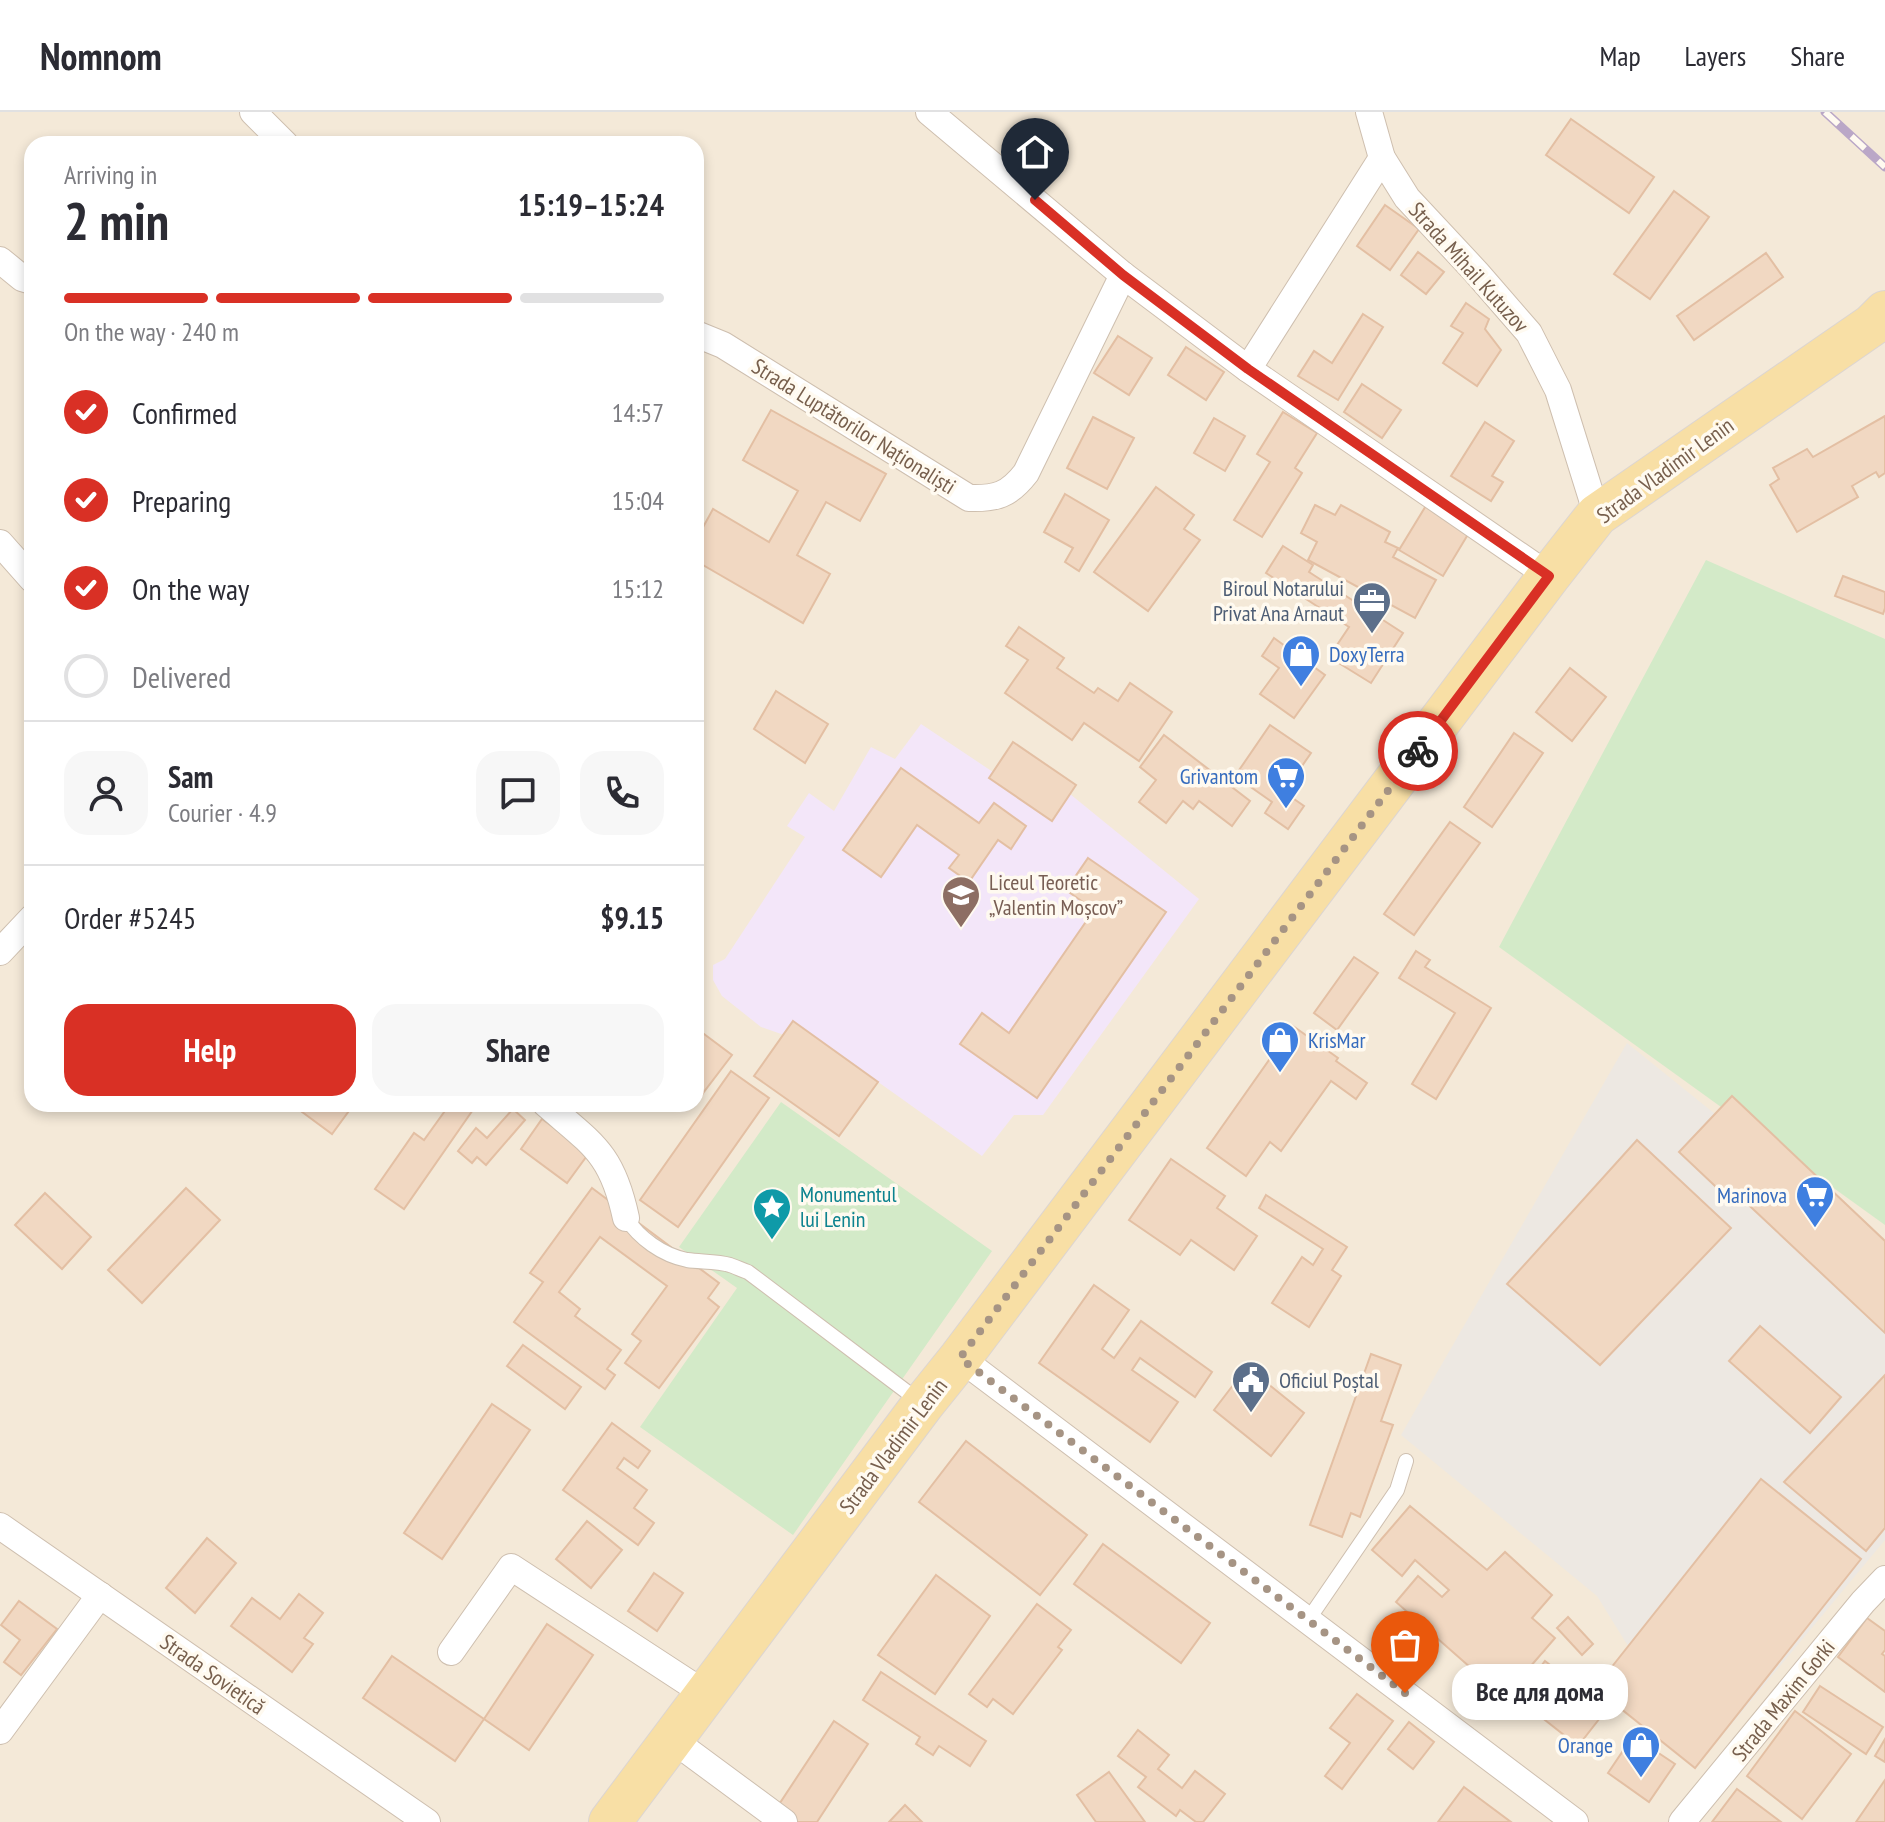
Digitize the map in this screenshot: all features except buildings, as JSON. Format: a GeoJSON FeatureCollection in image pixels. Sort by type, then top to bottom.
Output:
{"type":"FeatureCollection","features":[{"type":"Feature","properties":{"kind":"main road","name":"Strada Vladimir Lenin"},"geometry":{"type":"LineString","coordinates":[[610,1822],[1597,515],[1881,324]]}},
{"type":"Feature","properties":{"kind":"street"},"geometry":{"type":"LineString","coordinates":[[253,112],[277,136]]}},
{"type":"Feature","properties":{"kind":"street"},"geometry":{"type":"LineString","coordinates":[[929,112],[1123,275],[1248,369],[1549,576]]}},
{"type":"Feature","properties":{"kind":"street","name":"Strada Mihail Kutuzov"},"geometry":{"type":"LineString","coordinates":[[1369,112],[1382,158],[1407,198],[1529,333],[1558,390],[1597,515]]}},
{"type":"Feature","properties":{"kind":"street"},"geometry":{"type":"LineString","coordinates":[[1248,369],[1382,158]]}},
{"type":"Feature","properties":{"kind":"street"},"geometry":{"type":"LineString","coordinates":[[0,260],[24,279]]}},
{"type":"Feature","properties":{"kind":"street","name":"Strada Luptătorilor Naționaliști"},"geometry":{"type":"LineString","coordinates":[[704,337],[723,345],[969,498],[986,499],[1003,494],[1017,485],[1026,473],[1123,275]]}},
{"type":"Feature","properties":{"kind":"street"},"geometry":{"type":"LineString","coordinates":[[0,543],[24,570]]}},
{"type":"Feature","properties":{"kind":"street"},"geometry":{"type":"LineString","coordinates":[[0,952],[24,926]]}},
{"type":"Feature","properties":{"kind":"street"},"geometry":{"type":"LineString","coordinates":[[555,1112],[598,1149],[612,1170],[626,1218]]}},
{"type":"Feature","properties":{"kind":"street"},"geometry":{"type":"LineString","coordinates":[[960,1358],[1575,1822]]}},
{"type":"Feature","properties":{"kind":"street","name":"Strada Sovietică"},"geometry":{"type":"LineString","coordinates":[[0,1526],[427,1822]]}},
{"type":"Feature","properties":{"kind":"street"},"geometry":{"type":"LineString","coordinates":[[451,1652],[511,1567],[707,1695]]}},
{"type":"Feature","properties":{"kind":"street","name":"Strada Maxim Gorki"},"geometry":{"type":"LineString","coordinates":[[1682,1822],[1885,1579]]}},
{"type":"Feature","properties":{"kind":"street"},"geometry":{"type":"LineString","coordinates":[[0,1731],[100,1595]]}},
{"type":"Feature","properties":{"kind":"street"},"geometry":{"type":"LineString","coordinates":[[673,1740],[784,1822]]}},
{"type":"Feature","properties":{"kind":"lane"},"geometry":{"type":"LineString","coordinates":[[626,1218],[633,1229],[668,1254],[729,1265],[748,1272],[923,1404]]}},
{"type":"Feature","properties":{"kind":"lane"},"geometry":{"type":"LineString","coordinates":[[1308,1620],[1397,1490],[1406,1461]]}},
{"type":"Feature","properties":{"kind":"shaded area"},"geometry":{"type":"Polygon","coordinates":[[[0,112],[1885,112],[1885,1822],[0,1822],[0,112]]]}},
{"type":"Feature","properties":{"kind":"shaded area","name":"Liceul Teoretic „Valentin Moșcov”"},"geometry":{"type":"Polygon","coordinates":[[[921,724],[993,772],[1013,742],[1076,785],[1070,794],[1199,899],[1043,1115],[1014,1115],[982,1156],[794,1022],[784,1035],[761,1027],[722,996],[713,980],[713,965],[725,959],[805,837],[787,826],[809,793],[834,811],[871,747],[895,759],[921,724]]]}},
{"type":"Feature","properties":{"kind":"shaded area"},"geometry":{"type":"Polygon","coordinates":[[[1627,1043],[1885,1251],[1885,1540],[1695,1768],[1595,1688],[1628,1646],[1597,1596],[1401,1435],[1627,1043]]]}},
{"type":"Feature","properties":{"kind":"green space"},"geometry":{"type":"Polygon","coordinates":[[[1706,560],[1885,639],[1885,1225],[1499,947],[1706,560]]]}},
{"type":"Feature","properties":{"kind":"green space"},"geometry":{"type":"Polygon","coordinates":[[[781,1102],[992,1251],[793,1535],[640,1427],[737,1288],[679,1247],[781,1102]]]}},
{"type":"Feature","properties":{"kind":"railway"},"geometry":{"type":"LineString","coordinates":[[1825,112],[1885,167]]}},
{"type":"Feature","properties":{"kind":"way so far"},"geometry":{"type":"LineString","coordinates":[[1405,1693],[960,1358],[1418,751]]}},
{"type":"Feature","properties":{"kind":"place","name":"Biroul Notarului Privat Ana Arnaut"},"geometry":{"type":"Point","coordinates":[1372,635]}},
{"type":"Feature","properties":{"kind":"place","name":"DoxyTerra"},"geometry":{"type":"Point","coordinates":[1301,688]}},
{"type":"Feature","properties":{"kind":"place","name":"Grivantom"},"geometry":{"type":"Point","coordinates":[1286,810]}},
{"type":"Feature","properties":{"kind":"place","name":"Liceul Teoretic „Valentin Moșcov”"},"geometry":{"type":"Point","coordinates":[961,929]}},
{"type":"Feature","properties":{"kind":"place","name":"KrisMar"},"geometry":{"type":"Point","coordinates":[1280,1074]}},
{"type":"Feature","properties":{"kind":"place","name":"Marinova"},"geometry":{"type":"Point","coordinates":[1815,1229]}},
{"type":"Feature","properties":{"kind":"place","name":"Monumentul lui Lenin"},"geometry":{"type":"Point","coordinates":[772,1241]}},
{"type":"Feature","properties":{"kind":"place","name":"Oficiul Poștal"},"geometry":{"type":"Point","coordinates":[1251,1414]}},
{"type":"Feature","properties":{"kind":"place","name":"Все для дома"},"geometry":{"type":"Point","coordinates":[1405,1693]}},
{"type":"Feature","properties":{"kind":"place","name":"Orange"},"geometry":{"type":"Point","coordinates":[1641,1779]}},
{"type":"Feature","properties":{"kind":"route"},"geometry":{"type":"LineString","coordinates":[[1035,200],[1123,275],[1248,369],[1549,576],[1418,751]]}}]}
